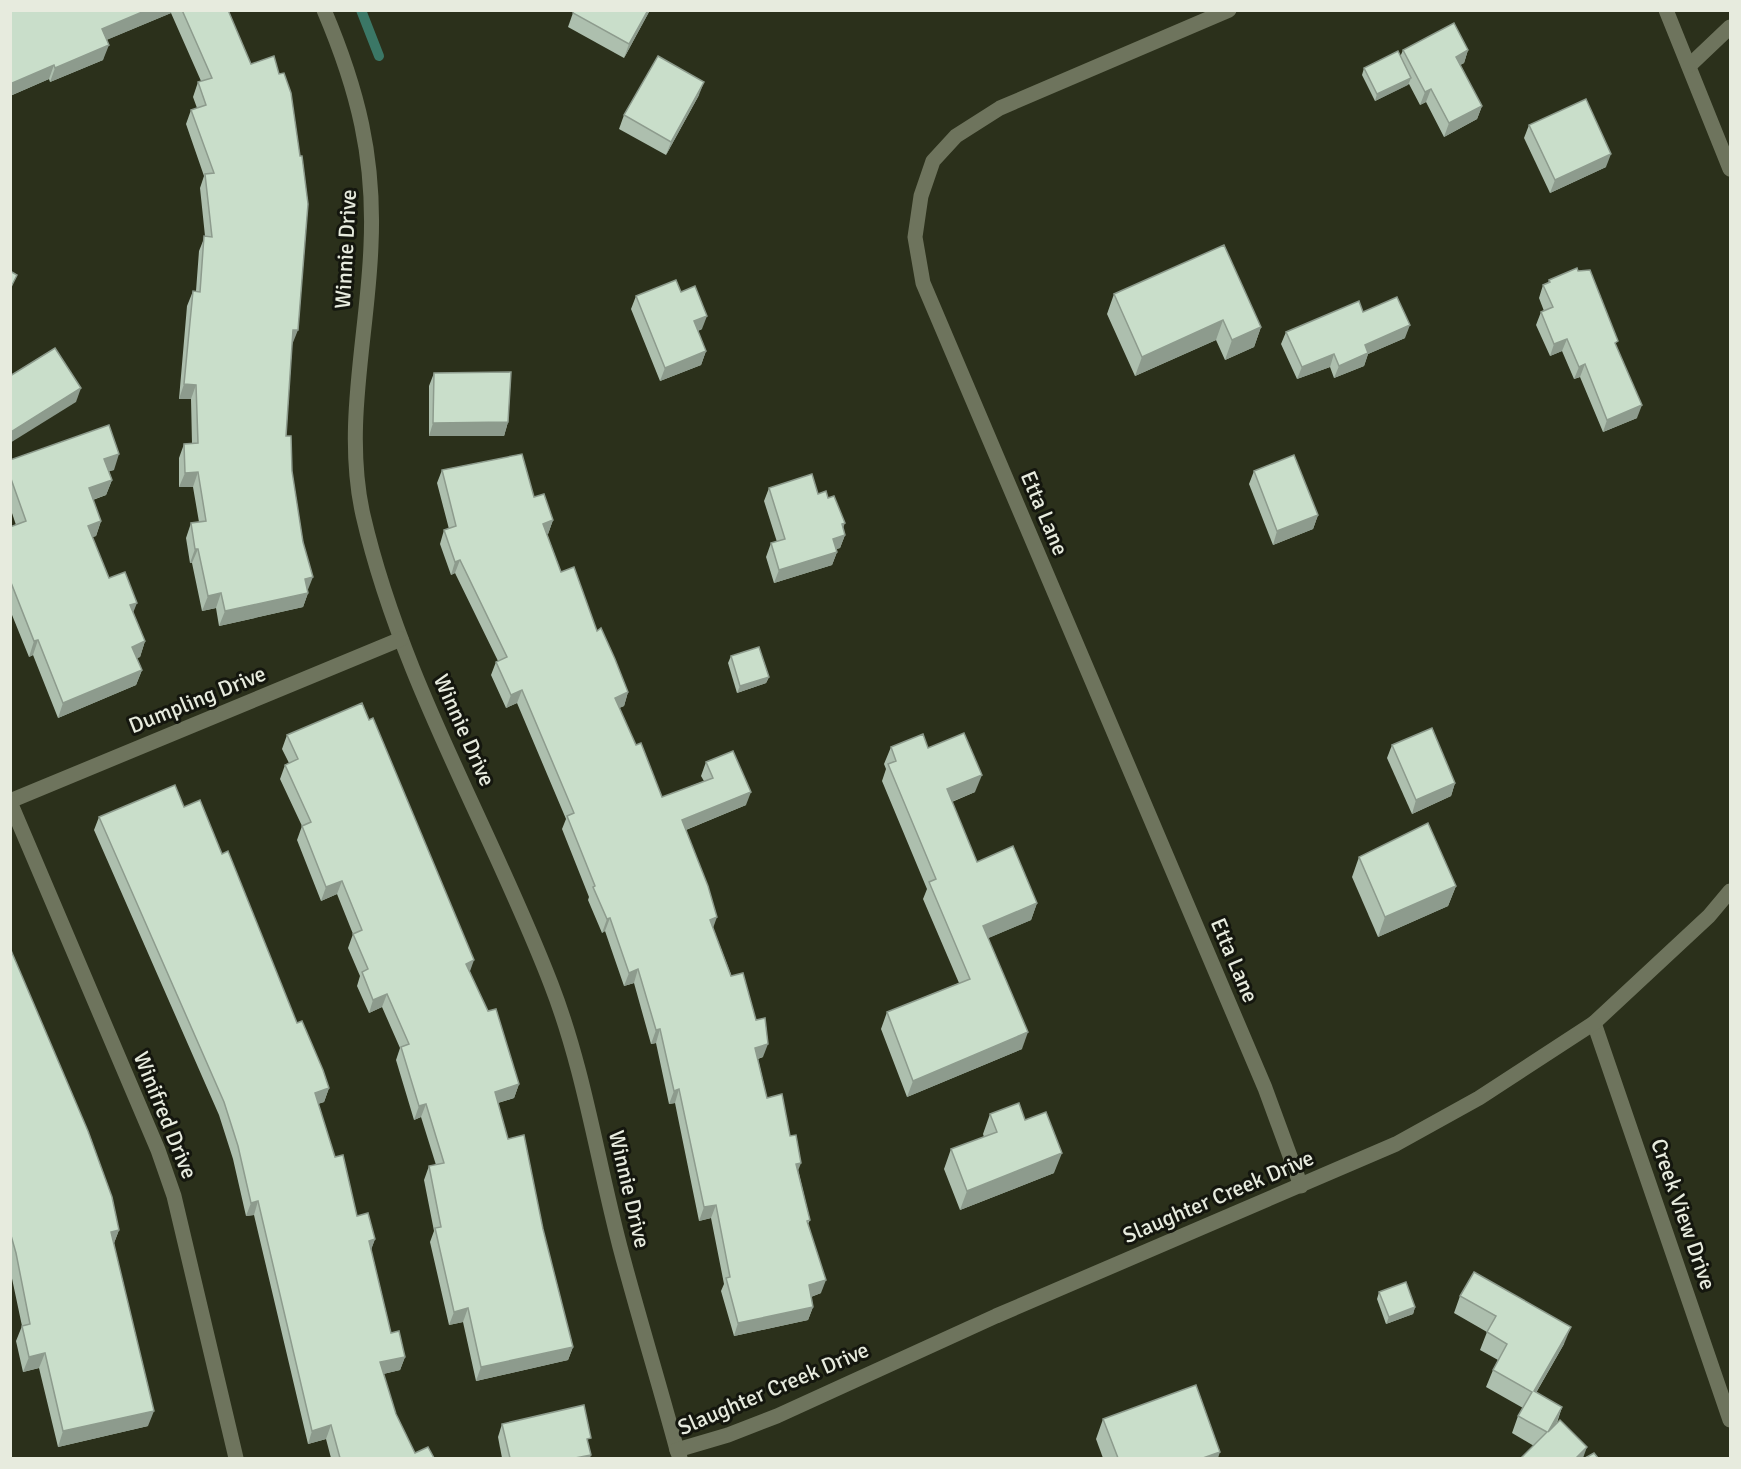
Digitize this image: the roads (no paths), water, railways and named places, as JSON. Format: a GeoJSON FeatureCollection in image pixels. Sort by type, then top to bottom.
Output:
{"type":"FeatureCollection","features":[{"type":"Feature","properties":{"kind":"street","name":"Winnie Drive"},"geometry":{"type":"LineString","coordinates":[[324,10],[343,54],[362,114],[371,178],[372,245],[357,400],[357,455],[362,508],[375,568],[400,639],[555,995],[577,1061],[620,1246],[679,1454]]}},
{"type":"Feature","properties":{"kind":"street","name":"Etta Lane"},"geometry":{"type":"LineString","coordinates":[[1229,10],[1000,108],[956,136],[933,161],[921,196],[915,237],[923,283],[1265,1088],[1301,1186]]}},
{"type":"Feature","properties":{"kind":"street"},"geometry":{"type":"LineString","coordinates":[[1666,10],[1731,169]]}},
{"type":"Feature","properties":{"kind":"street"},"geometry":{"type":"LineString","coordinates":[[1690,66],[1731,27]]}},
{"type":"Feature","properties":{"kind":"street","name":"Dumpling Drive"},"geometry":{"type":"LineString","coordinates":[[10,801],[400,639]]}},
{"type":"Feature","properties":{"kind":"street","name":"Winifred Drive"},"geometry":{"type":"LineString","coordinates":[[10,801],[159,1150],[174,1196],[236,1458]]}},
{"type":"Feature","properties":{"kind":"street","name":"Slaughter Creek Drive"},"geometry":{"type":"LineString","coordinates":[[679,1454],[777,1416],[996,1316],[1396,1144],[1479,1098],[1594,1023],[1709,916],[1731,891]]}},
{"type":"Feature","properties":{"kind":"street","name":"Creek View Drive"},"geometry":{"type":"LineString","coordinates":[[1594,1023],[1731,1420]]}},
{"type":"Feature","properties":{"kind":"waterway"},"geometry":{"type":"LineString","coordinates":[[361,10],[379,56]]}}]}
